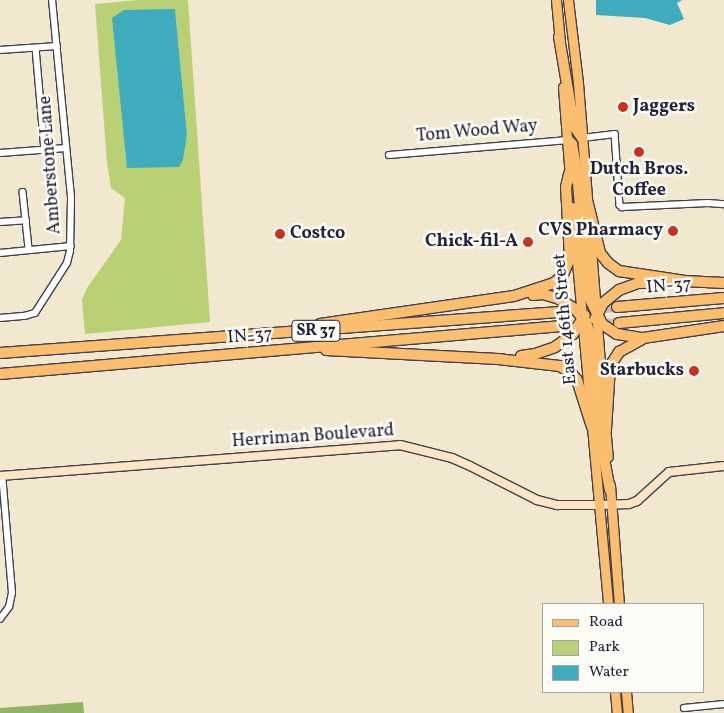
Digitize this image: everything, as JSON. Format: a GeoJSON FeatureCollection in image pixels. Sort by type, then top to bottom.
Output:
{"type":"FeatureCollection","features":[{"type":"Feature","properties":{"kind":"highway"},"geometry":{"type":"LineString","coordinates":[[559,37],[574,126],[582,138]]}},
{"type":"Feature","properties":{"kind":"highway"},"geometry":{"type":"LineString","coordinates":[[568,140],[572,144],[577,172],[590,301],[596,317],[608,329],[617,334],[642,338],[724,326]]}},
{"type":"Feature","properties":{"kind":"highway"},"geometry":{"type":"LineString","coordinates":[[514,296],[554,283],[567,268],[570,258],[566,187],[569,174]]}},
{"type":"Feature","properties":{"kind":"highway"},"geometry":{"type":"LineString","coordinates":[[588,204],[597,246],[603,258],[612,267],[626,274],[685,282]]}},
{"type":"Feature","properties":{"kind":"highway"},"geometry":{"type":"LineString","coordinates":[[498,359],[535,354],[555,348],[573,334],[583,318],[590,301],[594,277]]}},
{"type":"Feature","properties":{"kind":"highway"},"geometry":{"type":"LineString","coordinates":[[587,337],[602,303],[609,296],[629,285],[685,282],[724,283]]}},
{"type":"Feature","properties":{"kind":"highway"},"geometry":{"type":"LineString","coordinates":[[259,332],[514,296],[552,296],[572,306],[583,318],[587,337],[592,341],[599,432],[610,490]]}},
{"type":"Feature","properties":{"kind":"highway","name":"IN-37"},"geometry":{"type":"LineString","coordinates":[[617,307],[724,298]]}},
{"type":"Feature","properties":{"kind":"highway","name":"IN-37"},"geometry":{"type":"LineString","coordinates":[[0,353],[259,332],[285,333],[560,312]]}},
{"type":"Feature","properties":{"kind":"highway","name":"IN-37"},"geometry":{"type":"LineString","coordinates":[[619,322],[724,313]]}},
{"type":"Feature","properties":{"kind":"highway","name":"IN-37"},"geometry":{"type":"LineString","coordinates":[[0,374],[303,349],[328,344],[562,326]]}},
{"type":"Feature","properties":{"kind":"highway"},"geometry":{"type":"LineString","coordinates":[[606,430],[610,366],[619,352],[642,338]]}},
{"type":"Feature","properties":{"kind":"highway"},"geometry":{"type":"LineString","coordinates":[[303,349],[549,363],[560,366],[572,374],[583,394],[592,427]]}},
{"type":"Feature","properties":{"kind":"main road","name":"East 146th Street"},"geometry":{"type":"LineString","coordinates":[[556,0],[568,140],[569,174],[583,318]]}},
{"type":"Feature","properties":{"kind":"main road","name":"East 146th Street"},"geometry":{"type":"LineString","coordinates":[[568,0],[588,204],[619,603]]}},
{"type":"Feature","properties":{"kind":"main road","name":"East 146th Street"},"geometry":{"type":"LineString","coordinates":[[587,337],[592,427],[608,603]]}},
{"type":"Feature","properties":{"kind":"main road"},"geometry":{"type":"LineString","coordinates":[[615,693],[617,713]]}},
{"type":"Feature","properties":{"kind":"main road"},"geometry":{"type":"LineString","coordinates":[[626,693],[628,713]]}},
{"type":"Feature","properties":{"kind":"street","name":"Amberstone Lane"},"geometry":{"type":"LineString","coordinates":[[0,318],[25,316],[35,313],[67,263],[71,246],[71,197],[52,0]]}},
{"type":"Feature","properties":{"kind":"street"},"geometry":{"type":"LineString","coordinates":[[0,50],[57,46]]}},
{"type":"Feature","properties":{"kind":"street","name":"Amberstone Lane"},"geometry":{"type":"LineString","coordinates":[[36,48],[46,150]]}},
{"type":"Feature","properties":{"kind":"street"},"geometry":{"type":"LineString","coordinates":[[582,138],[614,134],[622,207],[724,204]]}},
{"type":"Feature","properties":{"kind":"street","name":"Tom Wood Way"},"geometry":{"type":"LineString","coordinates":[[389,155],[568,140]]}},
{"type":"Feature","properties":{"kind":"street"},"geometry":{"type":"LineString","coordinates":[[0,153],[66,148]]}},
{"type":"Feature","properties":{"kind":"street"},"geometry":{"type":"LineString","coordinates":[[23,192],[28,250]]}},
{"type":"Feature","properties":{"kind":"street"},"geometry":{"type":"LineString","coordinates":[[0,222],[26,220]]}},
{"type":"Feature","properties":{"kind":"street"},"geometry":{"type":"LineString","coordinates":[[0,253],[71,246]]}},
{"type":"Feature","properties":{"kind":"street","name":"Herriman Boulevard"},"geometry":{"type":"LineString","coordinates":[[1,476],[400,445],[452,458],[537,500],[557,505],[600,506],[637,501],[669,472],[724,466]]}},
{"type":"Feature","properties":{"kind":"street"},"geometry":{"type":"LineString","coordinates":[[0,619],[9,607],[12,593],[1,476]]}},
{"type":"Feature","properties":{"kind":"street"},"geometry":{"type":"LineString","coordinates":[[684,708],[724,704]]}},
{"type":"Feature","properties":{"kind":"green space"},"geometry":{"type":"Polygon","coordinates":[[[138,0],[188,0],[210,322],[85,334],[82,300],[87,288],[121,240],[125,198],[111,188],[107,163],[95,4],[138,0]],[[175,9],[183,160],[187,135],[175,9]]]}},
{"type":"Feature","properties":{"kind":"green space"},"geometry":{"type":"Polygon","coordinates":[[[83,702],[84,713],[0,713],[0,708],[83,702]]]}},
{"type":"Feature","properties":{"kind":"water"},"geometry":{"type":"Polygon","coordinates":[[[596,0],[682,0],[677,3],[684,19],[670,25],[645,18],[596,15],[596,0]]]}},
{"type":"Feature","properties":{"kind":"water"},"geometry":{"type":"Polygon","coordinates":[[[175,9],[187,135],[183,160],[179,167],[127,168],[112,18],[124,10],[175,9]]]}},
{"type":"Feature","properties":{"kind":"tunnel"},"geometry":{"type":"LineString","coordinates":[[560,312],[617,307]]}},
{"type":"Feature","properties":{"kind":"tunnel"},"geometry":{"type":"LineString","coordinates":[[562,326],[619,323]]}},
{"type":"Feature","properties":{"kind":"place","name":"Jaggers"},"geometry":{"type":"Point","coordinates":[623,107]}},
{"type":"Feature","properties":{"kind":"place","name":"Dutch Bros. Coffee"},"geometry":{"type":"Point","coordinates":[639,152]}},
{"type":"Feature","properties":{"kind":"place","name":"CVS Pharmacy"},"geometry":{"type":"Point","coordinates":[673,231]}},
{"type":"Feature","properties":{"kind":"place","name":"Costco"},"geometry":{"type":"Point","coordinates":[280,234]}},
{"type":"Feature","properties":{"kind":"place","name":"Chick-fil-A"},"geometry":{"type":"Point","coordinates":[528,242]}},
{"type":"Feature","properties":{"kind":"place","name":"Starbucks"},"geometry":{"type":"Point","coordinates":[694,371]}}]}
